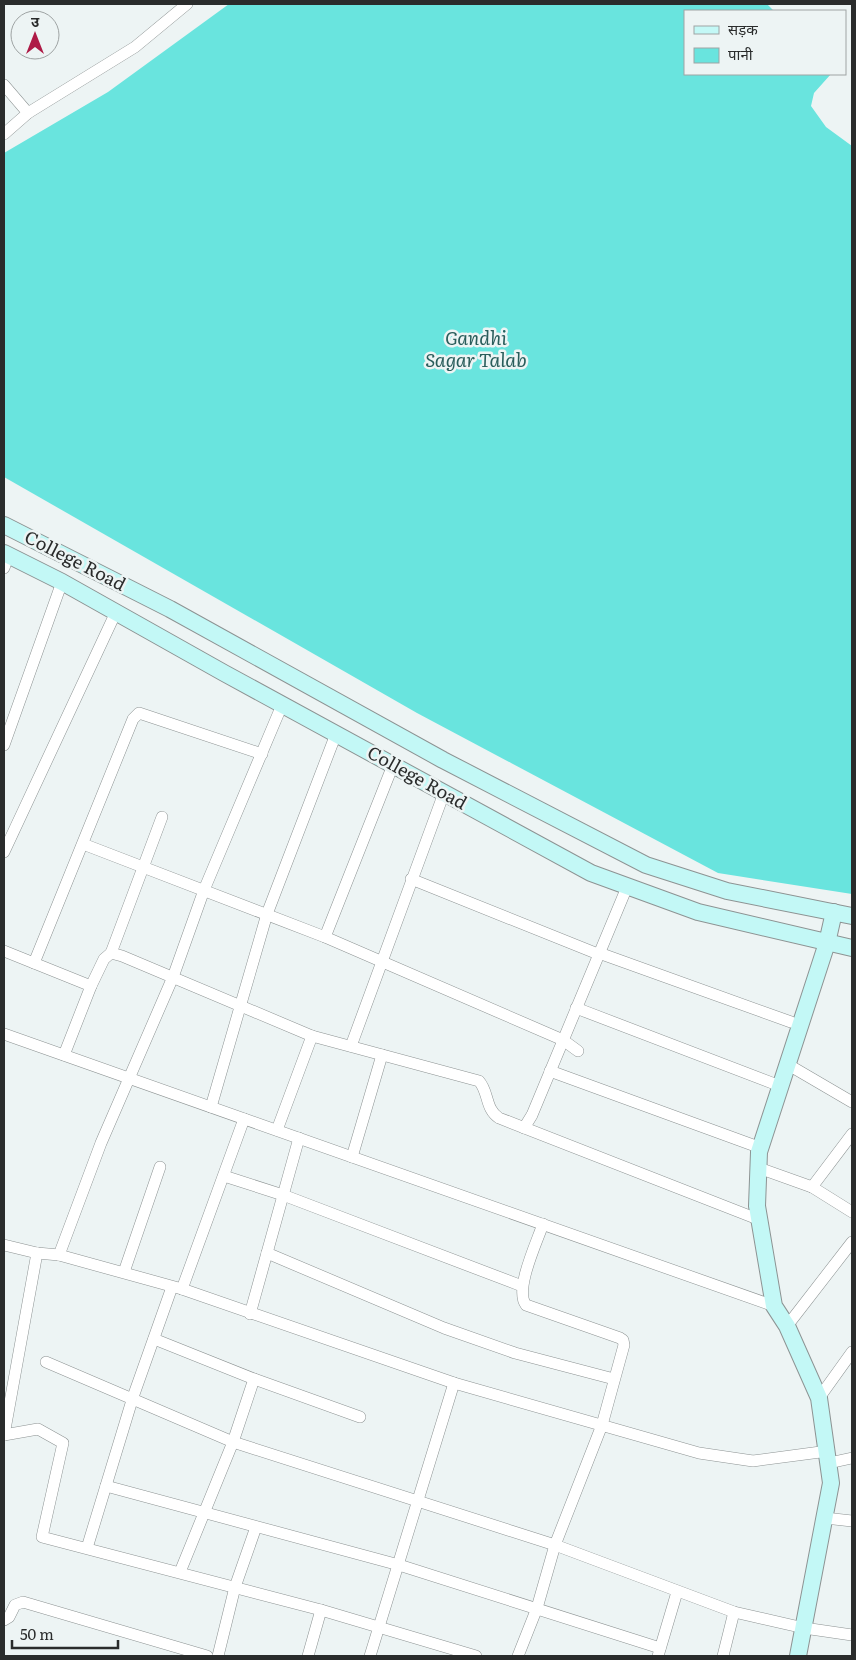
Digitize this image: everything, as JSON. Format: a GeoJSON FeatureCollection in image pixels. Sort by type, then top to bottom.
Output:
{"type":"FeatureCollection","features":[{"type":"Feature","properties":{"kind":"main road","name":"College Road"},"geometry":{"type":"LineString","coordinates":[[4,525],[170,609],[443,760],[646,865],[727,891],[852,916]]}},
{"type":"Feature","properties":{"kind":"main road","name":"College Road"},"geometry":{"type":"LineString","coordinates":[[5,558],[62,582],[282,705],[591,873],[698,912],[852,948]]}},
{"type":"Feature","properties":{"kind":"main road"},"geometry":{"type":"LineString","coordinates":[[798,1656],[832,1484],[819,1398],[787,1326],[774,1306],[757,1206],[758,1168],[761,1148],[827,943],[834,912]]}},
{"type":"Feature","properties":{"kind":"street"},"geometry":{"type":"LineString","coordinates":[[4,134],[28,113],[135,47],[187,4]]}},
{"type":"Feature","properties":{"kind":"street"},"geometry":{"type":"LineString","coordinates":[[4,84],[28,113]]}},
{"type":"Feature","properties":{"kind":"street"},"geometry":{"type":"LineString","coordinates":[[4,745],[62,582]]}},
{"type":"Feature","properties":{"kind":"street"},"geometry":{"type":"LineString","coordinates":[[4,852],[116,612]]}},
{"type":"Feature","properties":{"kind":"street"},"geometry":{"type":"LineString","coordinates":[[59,1255],[101,1143],[173,977],[204,890],[282,705]]}},
{"type":"Feature","properties":{"kind":"street"},"geometry":{"type":"LineString","coordinates":[[34,963],[133,719],[139,713],[262,754]]}},
{"type":"Feature","properties":{"kind":"street"},"geometry":{"type":"LineString","coordinates":[[211,1107],[267,914],[336,734]]}},
{"type":"Feature","properties":{"kind":"street"},"geometry":{"type":"LineString","coordinates":[[325,936],[393,765]]}},
{"type":"Feature","properties":{"kind":"street"},"geometry":{"type":"LineString","coordinates":[[351,1046],[444,793]]}},
{"type":"Feature","properties":{"kind":"street"},"geometry":{"type":"LineString","coordinates":[[64,1055],[91,986],[104,959],[111,954],[142,866],[162,817]]}},
{"type":"Feature","properties":{"kind":"street"},"geometry":{"type":"LineString","coordinates":[[83,844],[325,936],[563,1040],[578,1051]]}},
{"type":"Feature","properties":{"kind":"street"},"geometry":{"type":"LineString","coordinates":[[412,879],[598,954],[791,1022]]}},
{"type":"Feature","properties":{"kind":"street"},"geometry":{"type":"LineString","coordinates":[[524,1128],[532,1115],[627,887]]}},
{"type":"Feature","properties":{"kind":"street"},"geometry":{"type":"LineString","coordinates":[[4,951],[91,986]]}},
{"type":"Feature","properties":{"kind":"street"},"geometry":{"type":"LineString","coordinates":[[111,954],[122,956],[312,1036],[479,1081],[483,1086],[490,1108],[495,1115],[760,1220]]}},
{"type":"Feature","properties":{"kind":"street"},"geometry":{"type":"LineString","coordinates":[[576,1008],[780,1086]]}},
{"type":"Feature","properties":{"kind":"street"},"geometry":{"type":"LineString","coordinates":[[4,1034],[774,1306]]}},
{"type":"Feature","properties":{"kind":"street"},"geometry":{"type":"LineString","coordinates":[[277,1130],[312,1036]]}},
{"type":"Feature","properties":{"kind":"street"},"geometry":{"type":"LineString","coordinates":[[352,1157],[382,1055]]}},
{"type":"Feature","properties":{"kind":"street"},"geometry":{"type":"LineString","coordinates":[[787,1064],[852,1102]]}},
{"type":"Feature","properties":{"kind":"street"},"geometry":{"type":"LineString","coordinates":[[550,1071],[761,1148]]}},
{"type":"Feature","properties":{"kind":"street"},"geometry":{"type":"LineString","coordinates":[[87,1548],[133,1397],[154,1339],[224,1176],[244,1119]]}},
{"type":"Feature","properties":{"kind":"street"},"geometry":{"type":"LineString","coordinates":[[812,1187],[852,1134]]}},
{"type":"Feature","properties":{"kind":"street"},"geometry":{"type":"LineString","coordinates":[[250,1314],[299,1138]]}},
{"type":"Feature","properties":{"kind":"street"},"geometry":{"type":"LineString","coordinates":[[124,1272],[160,1167]]}},
{"type":"Feature","properties":{"kind":"street"},"geometry":{"type":"LineString","coordinates":[[758,1168],[812,1187],[852,1212]]}},
{"type":"Feature","properties":{"kind":"street"},"geometry":{"type":"LineString","coordinates":[[224,1176],[284,1195],[522,1286]]}},
{"type":"Feature","properties":{"kind":"street"},"geometry":{"type":"LineString","coordinates":[[518,1656],[537,1608],[555,1545],[602,1426],[623,1340],[526,1305],[523,1300],[522,1286],[543,1224]]}},
{"type":"Feature","properties":{"kind":"street"},"geometry":{"type":"LineString","coordinates":[[787,1326],[852,1242]]}},
{"type":"Feature","properties":{"kind":"street"},"geometry":{"type":"LineString","coordinates":[[4,1245],[37,1253],[59,1255],[124,1272],[177,1288],[454,1383],[699,1453],[753,1461],[828,1457],[852,1458]]}},
{"type":"Feature","properties":{"kind":"street"},"geometry":{"type":"LineString","coordinates":[[37,1253],[4,1435],[38,1428],[63,1443],[42,1537],[321,1610],[476,1656]]}},
{"type":"Feature","properties":{"kind":"street"},"geometry":{"type":"LineString","coordinates":[[267,1253],[444,1328],[515,1353],[614,1379]]}},
{"type":"Feature","properties":{"kind":"street"},"geometry":{"type":"LineString","coordinates":[[154,1339],[254,1379],[360,1417]]}},
{"type":"Feature","properties":{"kind":"street"},"geometry":{"type":"LineString","coordinates":[[819,1398],[852,1352]]}},
{"type":"Feature","properties":{"kind":"street"},"geometry":{"type":"LineString","coordinates":[[46,1362],[133,1397],[233,1442],[555,1545],[734,1612],[804,1628],[852,1634]]}},
{"type":"Feature","properties":{"kind":"street"},"geometry":{"type":"LineString","coordinates":[[180,1572],[233,1442],[254,1379]]}},
{"type":"Feature","properties":{"kind":"street"},"geometry":{"type":"LineString","coordinates":[[370,1656],[454,1383]]}},
{"type":"Feature","properties":{"kind":"street"},"geometry":{"type":"LineString","coordinates":[[106,1486],[399,1565],[537,1608],[659,1652],[677,1592]]}},
{"type":"Feature","properties":{"kind":"street"},"geometry":{"type":"LineString","coordinates":[[825,1518],[852,1521]]}},
{"type":"Feature","properties":{"kind":"street"},"geometry":{"type":"LineString","coordinates":[[218,1656],[235,1587],[256,1527]]}},
{"type":"Feature","properties":{"kind":"street"},"geometry":{"type":"LineString","coordinates":[[4,1620],[9,1618],[14,1605],[23,1602],[207,1656]]}},
{"type":"Feature","properties":{"kind":"street"},"geometry":{"type":"LineString","coordinates":[[308,1656],[321,1610]]}},
{"type":"Feature","properties":{"kind":"street"},"geometry":{"type":"LineString","coordinates":[[723,1656],[734,1612]]}},
{"type":"Feature","properties":{"kind":"water","name":"Gandhi Sagar Talab"},"geometry":{"type":"Polygon","coordinates":[[[229,4],[767,4],[773,10],[684,10],[684,75],[830,75],[814,93],[811,106],[826,127],[852,146],[852,894],[718,873],[417,713],[4,477],[4,153],[108,92],[229,4]]]}}]}
